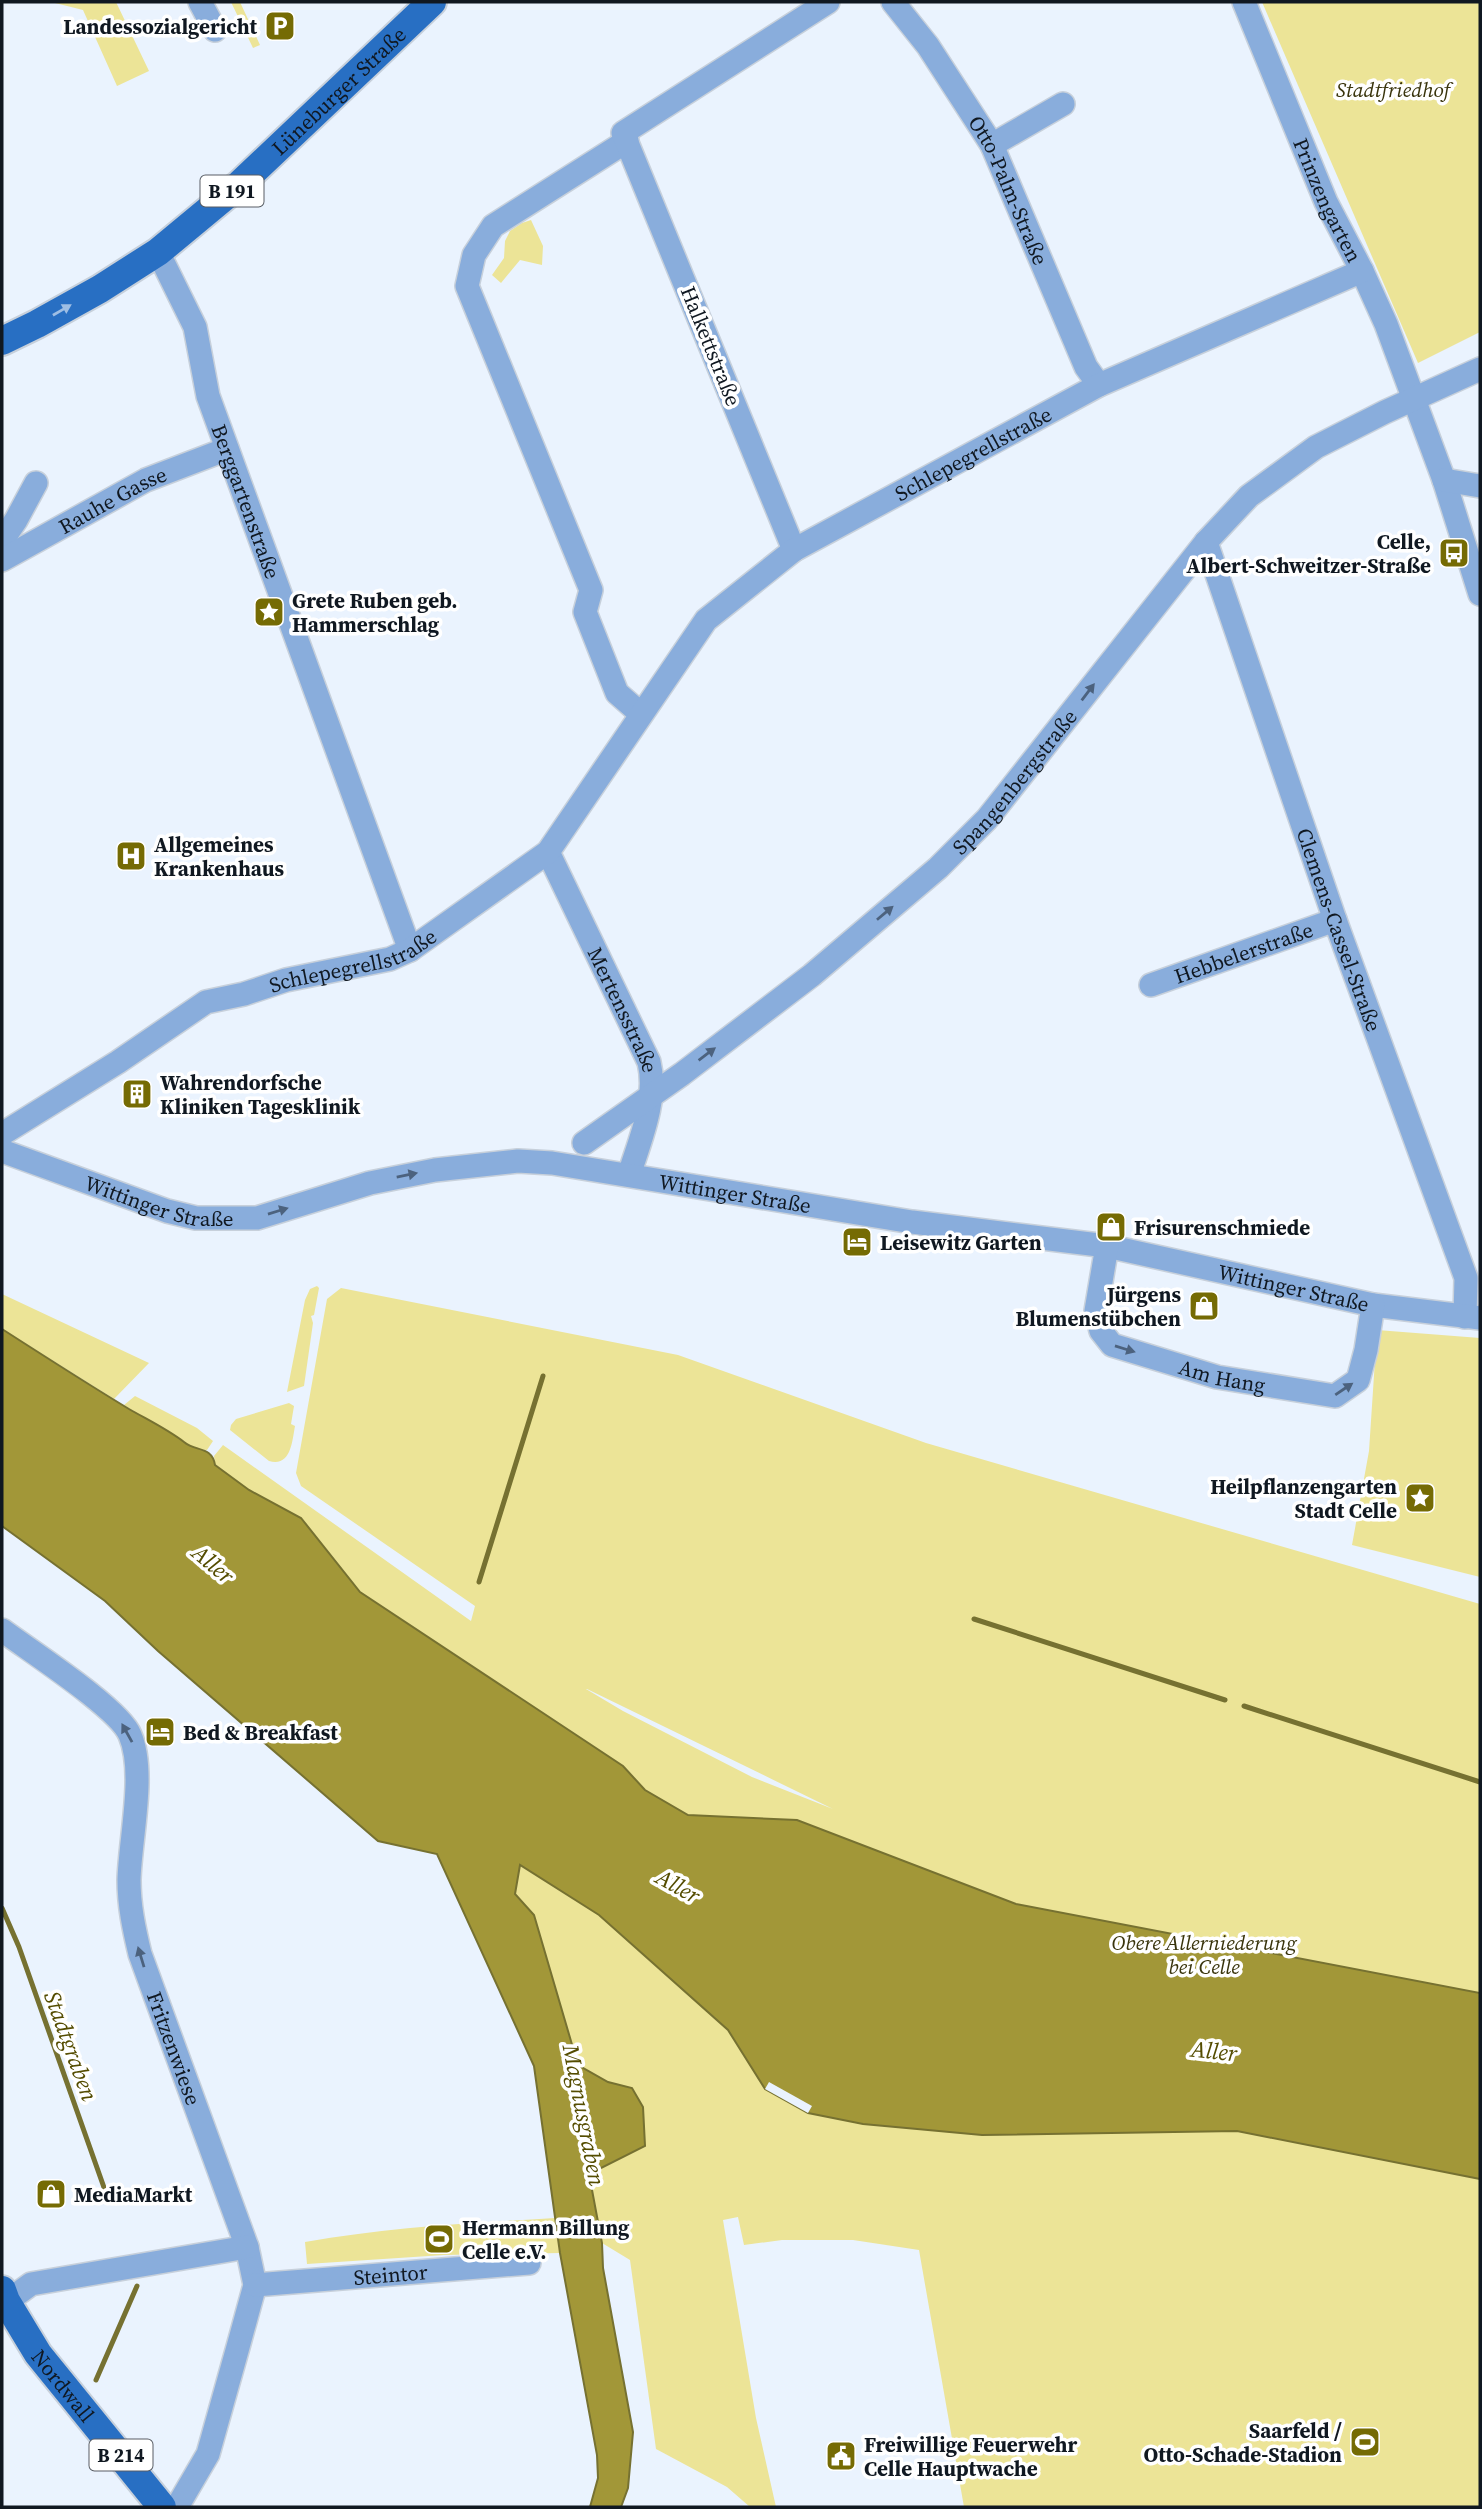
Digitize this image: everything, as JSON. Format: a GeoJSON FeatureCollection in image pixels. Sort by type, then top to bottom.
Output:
{"type":"FeatureCollection","features":[{"type":"Feature","properties":{"kind":"main road","name":"Lüneburger Straße"},"geometry":{"type":"LineString","coordinates":[[2,341],[90,295],[158,252],[240,184],[432,2]]}},
{"type":"Feature","properties":{"kind":"main road","name":"Nordwall"},"geometry":{"type":"LineString","coordinates":[[3,2299],[38,2354],[162,2507]]}},
{"type":"Feature","properties":{"kind":"street"},"geometry":{"type":"LineString","coordinates":[[201,2],[215,30]]}},
{"type":"Feature","properties":{"kind":"street"},"geometry":{"type":"LineString","coordinates":[[641,715],[617,693],[585,612],[591,590],[467,286],[474,255],[493,226],[627,141],[623,133],[828,2]]}},
{"type":"Feature","properties":{"kind":"street","name":"Prinzengarten"},"geometry":{"type":"LineString","coordinates":[[1244,2],[1326,202],[1362,271],[1415,399],[1480,594]]}},
{"type":"Feature","properties":{"kind":"street","name":"Otto-Palm-Straße"},"geometry":{"type":"LineString","coordinates":[[896,5],[928,46],[992,145],[1086,367],[1099,385]]}},
{"type":"Feature","properties":{"kind":"street"},"geometry":{"type":"LineString","coordinates":[[992,145],[1063,104]]}},
{"type":"Feature","properties":{"kind":"street","name":"Halkettstraße"},"geometry":{"type":"LineString","coordinates":[[627,141],[794,550]]}},
{"type":"Feature","properties":{"kind":"street","name":"Berggartenstraße"},"geometry":{"type":"LineString","coordinates":[[158,252],[195,327],[208,396],[410,950]]}},
{"type":"Feature","properties":{"kind":"street","name":"Schlepegrellstraße"},"geometry":{"type":"LineString","coordinates":[[2,1134],[95,1077],[206,1002],[244,994],[286,980],[390,959],[410,950],[548,852],[706,620],[794,550],[1099,385],[1362,271]]}},
{"type":"Feature","properties":{"kind":"street","name":"Spangenbergstraße"},"geometry":{"type":"LineString","coordinates":[[584,1143],[813,975],[938,868],[978,829],[1206,542],[1249,496],[1316,447],[1480,369]]}},
{"type":"Feature","properties":{"kind":"street","name":"Rauhe Gasse"},"geometry":{"type":"LineString","coordinates":[[2,560],[146,480],[227,449]]}},
{"type":"Feature","properties":{"kind":"street"},"geometry":{"type":"LineString","coordinates":[[1444,480],[1480,486]]}},
{"type":"Feature","properties":{"kind":"street","name":"Rauhe Gasse"},"geometry":{"type":"LineString","coordinates":[[2,541],[36,483]]}},
{"type":"Feature","properties":{"kind":"street","name":"Clemens-Cassel-Straße"},"geometry":{"type":"LineString","coordinates":[[1206,542],[1335,920],[1466,1278],[1473,1318]]}},
{"type":"Feature","properties":{"kind":"street","name":"Mertensstraße"},"geometry":{"type":"LineString","coordinates":[[548,852],[649,1062],[653,1077],[652,1095],[629,1175]]}},
{"type":"Feature","properties":{"kind":"street","name":"Hebbelerstraße"},"geometry":{"type":"LineString","coordinates":[[1151,985],[1335,920]]}},
{"type":"Feature","properties":{"kind":"street","name":"Wittinger Straße"},"geometry":{"type":"LineString","coordinates":[[2,1151],[141,1202],[196,1218],[257,1218],[370,1182],[435,1170],[518,1161],[552,1163],[912,1222],[1107,1246],[1373,1305],[1473,1318]]}},
{"type":"Feature","properties":{"kind":"street","name":"Am Hang"},"geometry":{"type":"LineString","coordinates":[[1107,1246],[1096,1311],[1101,1331],[1112,1345],[1217,1377],[1335,1396],[1358,1380],[1373,1305]]}},
{"type":"Feature","properties":{"kind":"street","name":"Fritzenwiese"},"geometry":{"type":"LineString","coordinates":[[2,1630],[111,1710],[130,1734],[137,1763],[129,1879],[131,1917],[140,1954],[247,2247],[255,2284],[208,2454],[177,2507]]}},
{"type":"Feature","properties":{"kind":"street"},"geometry":{"type":"LineString","coordinates":[[3,2299],[31,2284],[247,2247]]}},
{"type":"Feature","properties":{"kind":"street","name":"Steintor"},"geometry":{"type":"LineString","coordinates":[[255,2284],[529,2263]]}},
{"type":"Feature","properties":{"kind":"green space"},"geometry":{"type":"Polygon","coordinates":[[[51,2],[116,2],[149,71],[117,86],[83,10],[51,2]]]}},
{"type":"Feature","properties":{"kind":"green space"},"geometry":{"type":"Polygon","coordinates":[[[231,2],[240,2],[260,45],[253,48],[231,2]]]}},
{"type":"Feature","properties":{"kind":"green space","name":"Stadtfriedhof"},"geometry":{"type":"Polygon","coordinates":[[[1262,2],[1480,2],[1480,332],[1418,363],[1262,2]]]}},
{"type":"Feature","properties":{"kind":"green space"},"geometry":{"type":"Polygon","coordinates":[[[531,220],[543,246],[542,265],[520,260],[501,283],[492,275],[504,258],[505,241],[510,231],[531,220]]]}},
{"type":"Feature","properties":{"kind":"green space"},"geometry":{"type":"Polygon","coordinates":[[[317,1286],[319,1288],[314,1315],[311,1316],[313,1323],[304,1386],[287,1392],[305,1300],[310,1289],[317,1286]]]}},
{"type":"Feature","properties":{"kind":"green space","name":"Obere Allerniederung bei Celle"},"geometry":{"type":"Polygon","coordinates":[[[341,1288],[678,1355],[926,1443],[1480,1604],[1480,2507],[964,2507],[919,2250],[853,2240],[782,2240],[744,2245],[738,2217],[723,2220],[756,2418],[776,2507],[750,2507],[727,2487],[656,2449],[630,2260],[602,2243],[589,2173],[645,2146],[632,2088],[608,2082],[578,2066],[534,1915],[515,1894],[520,1864],[599,1915],[728,2030],[765,2089],[808,2113],[889,2127],[798,1820],[688,1815],[645,1790],[623,1766],[360,1592],[301,1518],[249,1490],[215,1465],[214,1456],[223,1445],[471,1621],[475,1606],[301,1486],[296,1473],[327,1299],[341,1288]],[[586,1689],[623,1711],[752,1777],[833,1809],[586,1689]]]}},
{"type":"Feature","properties":{"kind":"green space"},"geometry":{"type":"Polygon","coordinates":[[[2,1294],[149,1363],[114,1399],[2,1329],[2,1294]]]}},
{"type":"Feature","properties":{"kind":"green space","name":"Heilpflanzengarten Stadt Celle"},"geometry":{"type":"Polygon","coordinates":[[[1377,1330],[1480,1338],[1480,1577],[1352,1545],[1369,1451],[1377,1330]]]}},
{"type":"Feature","properties":{"kind":"green space"},"geometry":{"type":"Polygon","coordinates":[[[135,1396],[197,1428],[213,1441],[207,1450],[192,1449],[124,1405],[135,1396]]]}},
{"type":"Feature","properties":{"kind":"green space"},"geometry":{"type":"Polygon","coordinates":[[[289,1403],[294,1406],[291,1424],[295,1426],[289,1452],[282,1460],[269,1461],[230,1430],[236,1419],[289,1403]]]}},
{"type":"Feature","properties":{"kind":"green space","name":"Hermann Billung Celle e.V."},"geometry":{"type":"Polygon","coordinates":[[[555,2218],[560,2253],[444,2255],[307,2264],[305,2242],[398,2229],[555,2218]]]}},
{"type":"Feature","properties":{"kind":"water"},"geometry":{"type":"Polygon","coordinates":[[[2,1329],[189,1445],[207,1452],[215,1465],[249,1490],[301,1518],[360,1592],[623,1766],[645,1790],[688,1815],[797,1820],[1016,1904],[1480,1993],[1480,2179],[1237,2131],[982,2135],[863,2124],[808,2113],[765,2089],[728,2030],[599,1915],[520,1865],[515,1894],[534,1915],[578,2065],[608,2082],[632,2088],[643,2107],[645,2146],[589,2174],[633,2432],[628,2488],[621,2507],[590,2507],[598,2478],[597,2455],[560,2253],[534,2066],[437,1854],[378,1841],[158,1651],[105,1601],[2,1526],[2,1329]]]}},
{"type":"Feature","properties":{"kind":"pier"},"geometry":{"type":"Polygon","coordinates":[[[769,2082],[812,2106],[808,2113],[765,2089],[769,2082]]]}},
{"type":"Feature","properties":{"kind":"waterway"},"geometry":{"type":"LineString","coordinates":[[479,1582],[543,1376]]}},
{"type":"Feature","properties":{"kind":"waterway"},"geometry":{"type":"LineString","coordinates":[[974,1619],[1225,1700]]}},
{"type":"Feature","properties":{"kind":"waterway"},"geometry":{"type":"LineString","coordinates":[[1244,1706],[1480,1782]]}},
{"type":"Feature","properties":{"kind":"waterway","name":"Stadtgraben"},"geometry":{"type":"LineString","coordinates":[[2,1908],[19,1947],[107,2196]]}},
{"type":"Feature","properties":{"kind":"waterway","name":"Stadtgraben"},"geometry":{"type":"LineString","coordinates":[[96,2380],[137,2286]]}},
{"type":"Feature","properties":{"kind":"place","name":"Landessozialgericht"},"geometry":{"type":"Point","coordinates":[280,26]}},
{"type":"Feature","properties":{"kind":"place","name":"Celle, Albert-Schweitzer-Straße"},"geometry":{"type":"Point","coordinates":[1454,553]}},
{"type":"Feature","properties":{"kind":"place","name":"Grete Ruben geb. Hammerschlag"},"geometry":{"type":"Point","coordinates":[269,612]}},
{"type":"Feature","properties":{"kind":"place","name":"Allgemeines Krankenhaus"},"geometry":{"type":"Point","coordinates":[131,856]}},
{"type":"Feature","properties":{"kind":"place","name":"Wahrendorfsche Kliniken Tagesklinik"},"geometry":{"type":"Point","coordinates":[137,1094]}},
{"type":"Feature","properties":{"kind":"place","name":"Frisurenschmiede"},"geometry":{"type":"Point","coordinates":[1111,1227]}},
{"type":"Feature","properties":{"kind":"place","name":"Leisewitz Garten"},"geometry":{"type":"Point","coordinates":[857,1242]}},
{"type":"Feature","properties":{"kind":"place","name":"Jürgens Blumenstübchen"},"geometry":{"type":"Point","coordinates":[1204,1306]}},
{"type":"Feature","properties":{"kind":"place","name":"Heilpflanzengarten Stadt Celle"},"geometry":{"type":"Point","coordinates":[1420,1498]}},
{"type":"Feature","properties":{"kind":"place","name":"Bed & Breakfast"},"geometry":{"type":"Point","coordinates":[160,1732]}},
{"type":"Feature","properties":{"kind":"place","name":"MediaMarkt"},"geometry":{"type":"Point","coordinates":[51,2194]}},
{"type":"Feature","properties":{"kind":"place","name":"Hermann Billung Celle e.V."},"geometry":{"type":"Point","coordinates":[439,2239]}},
{"type":"Feature","properties":{"kind":"place","name":"Saarfeld / Otto-Schade-Stadion"},"geometry":{"type":"Point","coordinates":[1365,2442]}},
{"type":"Feature","properties":{"kind":"place","name":"Freiwillige Feuerwehr Celle Hauptwache"},"geometry":{"type":"Point","coordinates":[841,2456]}},
{"type":"Feature","properties":{"kind":"water label","name":"Aller"},"geometry":{"type":"Point","coordinates":[213,1564]}},
{"type":"Feature","properties":{"kind":"water label","name":"Aller"},"geometry":{"type":"Point","coordinates":[678,1886]}},
{"type":"Feature","properties":{"kind":"water label","name":"Aller"},"geometry":{"type":"Point","coordinates":[1214,2051]}},
{"type":"Feature","properties":{"kind":"water label","name":"Magnusgraben"},"geometry":{"type":"Point","coordinates":[584,2115]}}]}
